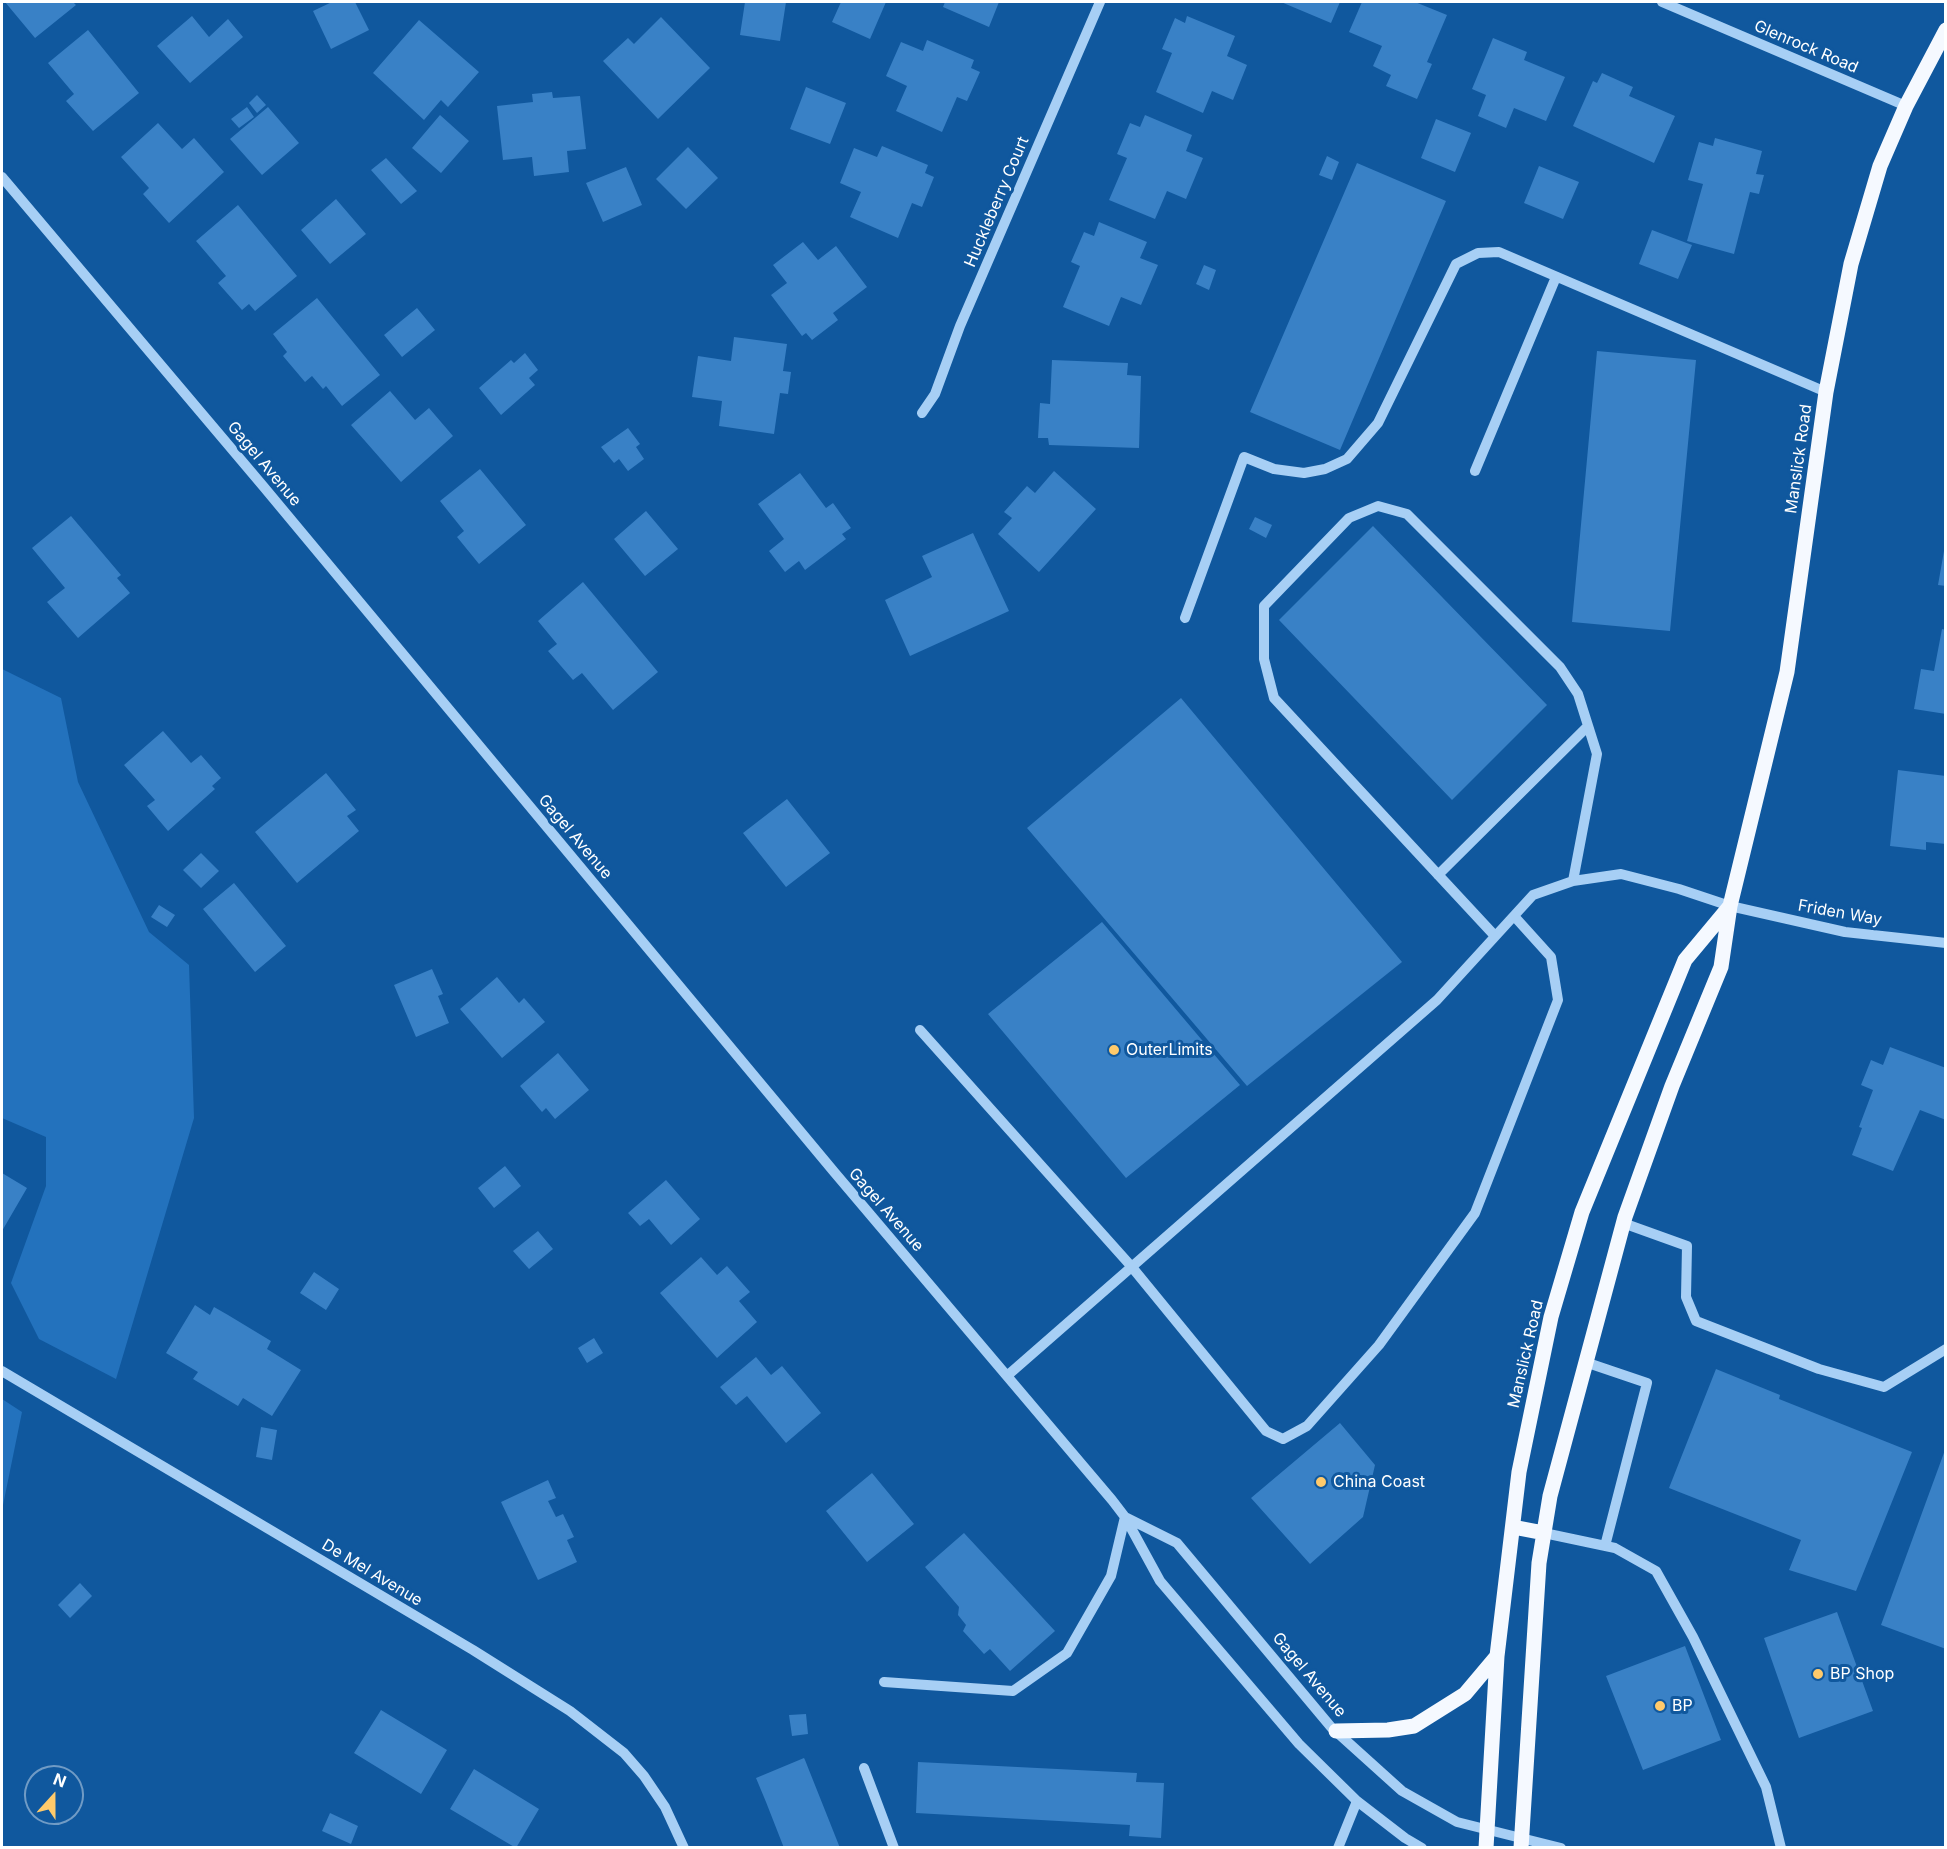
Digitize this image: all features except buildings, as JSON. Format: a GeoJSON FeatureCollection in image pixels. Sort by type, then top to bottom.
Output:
{"type":"FeatureCollection","features":[{"type":"Feature","properties":{"kind":"main road","name":"Manslick Road"},"geometry":{"type":"LineString","coordinates":[[1522,1842],[1535,1610],[1550,1496],[1623,1222],[1672,1086],[1721,967],[1730,906],[1787,672],[1826,392],[1851,264],[1880,166],[1906,106],[1946,30]]}},
{"type":"Feature","properties":{"kind":"main road","name":"Manslick Road"},"geometry":{"type":"LineString","coordinates":[[1486,1848],[1497,1656],[1519,1472],[1551,1317],[1582,1212],[1685,960],[1730,906]]}},
{"type":"Feature","properties":{"kind":"main road"},"geometry":{"type":"LineString","coordinates":[[1513,1527],[1544,1533]]}},
{"type":"Feature","properties":{"kind":"main road"},"geometry":{"type":"LineString","coordinates":[[1336,1731],[1388,1730],[1414,1726],[1465,1694],[1497,1656]]}},
{"type":"Feature","properties":{"kind":"street","name":"Huckleberry Court"},"geometry":{"type":"LineString","coordinates":[[922,413],[935,394],[960,326],[1100,2]]}},
{"type":"Feature","properties":{"kind":"street","name":"Glenrock Road"},"geometry":{"type":"LineString","coordinates":[[1662,2],[1906,106]]}},
{"type":"Feature","properties":{"kind":"street","name":"Gagel Avenue"},"geometry":{"type":"LineString","coordinates":[[2,177],[835,1173],[1008,1375],[1125,1517],[1160,1581],[1276,1719],[1358,1801],[1405,1838],[1422,1848]]}},
{"type":"Feature","properties":{"kind":"street"},"geometry":{"type":"LineString","coordinates":[[1185,618],[1244,457],[1274,469],[1304,473],[1325,469],[1347,459],[1378,423],[1456,264],[1478,253],[1498,252],[1826,392]]}},
{"type":"Feature","properties":{"kind":"street"},"geometry":{"type":"LineString","coordinates":[[1475,471],[1556,277]]}},
{"type":"Feature","properties":{"kind":"street"},"geometry":{"type":"LineString","coordinates":[[1495,936],[1274,698],[1264,659],[1264,606],[1349,518],[1378,506],[1407,514],[1560,667],[1578,694],[1597,754],[1574,881]]}},
{"type":"Feature","properties":{"kind":"street"},"geometry":{"type":"LineString","coordinates":[[1438,874],[1588,726]]}},
{"type":"Feature","properties":{"kind":"street","name":"Friden Way"},"geometry":{"type":"LineString","coordinates":[[1008,1375],[1437,1000],[1533,895],[1574,881],[1621,874],[1679,889],[1730,906],[1845,932],[1946,943]]}},
{"type":"Feature","properties":{"kind":"street"},"geometry":{"type":"LineString","coordinates":[[920,1030],[1131,1266],[1266,1431],[1282,1439],[1307,1426],[1379,1345],[1475,1212],[1558,1000],[1551,957],[1514,916]]}},
{"type":"Feature","properties":{"kind":"street"},"geometry":{"type":"LineString","coordinates":[[1623,1222],[1687,1246],[1686,1297],[1695,1321],[1819,1369],[1884,1387],[1946,1348]]}},
{"type":"Feature","properties":{"kind":"street"},"geometry":{"type":"LineString","coordinates":[[1585,1362],[1647,1383],[1605,1546]]}},
{"type":"Feature","properties":{"kind":"street","name":"De Mel Avenue"},"geometry":{"type":"LineString","coordinates":[[2,1371],[473,1650],[570,1711],[624,1753],[644,1776],[665,1807],[684,1848]]}},
{"type":"Feature","properties":{"kind":"street"},"geometry":{"type":"LineString","coordinates":[[884,1682],[1013,1691],[1067,1653],[1111,1576],[1125,1517]]}},
{"type":"Feature","properties":{"kind":"street","name":"Gagel Avenue"},"geometry":{"type":"LineString","coordinates":[[1125,1517],[1177,1543],[1336,1731],[1402,1791],[1457,1822],[1487,1829],[1522,1842],[1561,1848]]}},
{"type":"Feature","properties":{"kind":"street"},"geometry":{"type":"LineString","coordinates":[[1544,1533],[1615,1548],[1656,1571],[1693,1637],[1766,1787],[1781,1848]]}},
{"type":"Feature","properties":{"kind":"street"},"geometry":{"type":"LineString","coordinates":[[864,1768],[894,1848]]}},
{"type":"Feature","properties":{"kind":"street"},"geometry":{"type":"LineString","coordinates":[[1338,1848],[1358,1801]]}},
{"type":"Feature","properties":{"kind":"shaded area"},"geometry":{"type":"Polygon","coordinates":[[[2,669],[61,698],[78,782],[149,932],[189,965],[194,1118],[116,1379],[39,1339],[11,1283],[46,1186],[46,1137],[2,1118],[2,669]]]}},
{"type":"Feature","properties":{"kind":"shaded area"},"geometry":{"type":"Polygon","coordinates":[[[2,1399],[22,1412],[2,1510],[2,1399]]]}},
{"type":"Feature","properties":{"kind":"place","name":"OuterLimits"},"geometry":{"type":"Point","coordinates":[1114,1050]}},
{"type":"Feature","properties":{"kind":"place","name":"China Coast"},"geometry":{"type":"Point","coordinates":[1321,1482]}},
{"type":"Feature","properties":{"kind":"place","name":"BP Shop"},"geometry":{"type":"Point","coordinates":[1818,1674]}},
{"type":"Feature","properties":{"kind":"place","name":"BP"},"geometry":{"type":"Point","coordinates":[1660,1706]}}]}
